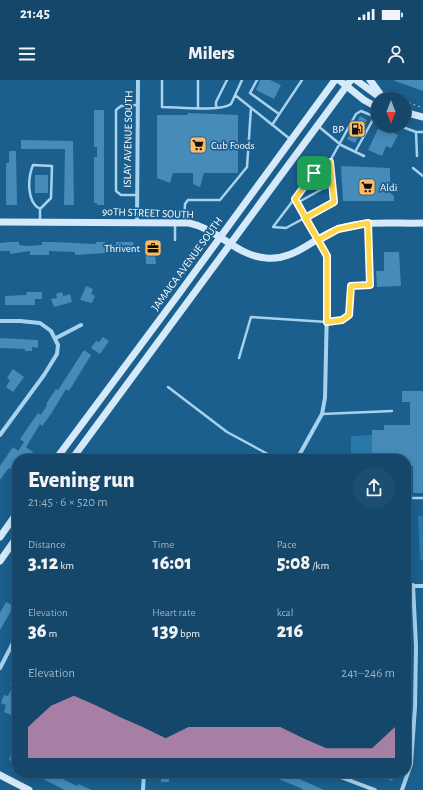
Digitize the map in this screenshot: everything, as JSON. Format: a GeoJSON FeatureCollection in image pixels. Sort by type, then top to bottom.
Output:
{"type":"FeatureCollection","features":[{"type":"Feature","properties":{"kind":"main road","name":"JAMAICA AVENUE SOUTH"},"geometry":{"type":"LineString","coordinates":[[60,454],[335,80]]}},
{"type":"Feature","properties":{"kind":"main road"},"geometry":{"type":"LineString","coordinates":[[339,80],[371,103]]}},
{"type":"Feature","properties":{"kind":"main road","name":"JAMAICA AVENUE SOUTH"},"geometry":{"type":"LineString","coordinates":[[76,454],[351,80]]}},
{"type":"Feature","properties":{"kind":"main road"},"geometry":{"type":"LineString","coordinates":[[356,80],[374,92]]}},
{"type":"Feature","properties":{"kind":"main road"},"geometry":{"type":"LineString","coordinates":[[370,80],[372,86],[378,92]]}},
{"type":"Feature","properties":{"kind":"main road"},"geometry":{"type":"LineString","coordinates":[[411,114],[423,117]]}},
{"type":"Feature","properties":{"kind":"main road","name":"90TH STREET SOUTH"},"geometry":{"type":"LineString","coordinates":[[0,222],[184,223],[205,227],[249,255],[274,258],[292,254],[338,229],[368,223],[423,223]]}},
{"type":"Feature","properties":{"kind":"main road"},"geometry":{"type":"LineString","coordinates":[[0,536],[12,520]]}},
{"type":"Feature","properties":{"kind":"main road"},"geometry":{"type":"LineString","coordinates":[[0,561],[12,544]]}},
{"type":"Feature","properties":{"kind":"main road"},"geometry":{"type":"LineString","coordinates":[[0,775],[29,790]]}},
{"type":"Feature","properties":{"kind":"street","name":"ISLAY AVENUE SOUTH"},"geometry":{"type":"LineString","coordinates":[[136,222],[138,80]]}},
{"type":"Feature","properties":{"kind":"street"},"geometry":{"type":"LineString","coordinates":[[300,454],[322,414],[325,398],[328,262],[327,256],[318,240]]}},
{"type":"Feature","properties":{"kind":"street"},"geometry":{"type":"LineString","coordinates":[[0,320],[40,324],[51,331],[56,338],[57,354],[0,435]]}},
{"type":"Feature","properties":{"kind":"street"},"geometry":{"type":"LineString","coordinates":[[56,338],[81,325]]}},
{"type":"Feature","properties":{"kind":"street"},"geometry":{"type":"LineString","coordinates":[[411,764],[416,646],[414,586],[423,586]]}},
{"type":"Feature","properties":{"kind":"street"},"geometry":{"type":"LineString","coordinates":[[0,668],[12,645]]}},
{"type":"Feature","properties":{"kind":"street"},"geometry":{"type":"LineString","coordinates":[[144,778],[144,790]]}},
{"type":"Feature","properties":{"kind":"street"},"geometry":{"type":"LineString","coordinates":[[343,778],[375,790]]}},
{"type":"Feature","properties":{"kind":"street"},"geometry":{"type":"LineString","coordinates":[[402,790],[406,778]]}},
{"type":"Feature","properties":{"kind":"lane"},"geometry":{"type":"LineString","coordinates":[[162,80],[162,107],[198,108],[227,107],[235,96],[242,80]]}},
{"type":"Feature","properties":{"kind":"lane"},"geometry":{"type":"LineString","coordinates":[[198,80],[198,108]]}},
{"type":"Feature","properties":{"kind":"lane"},"geometry":{"type":"LineString","coordinates":[[216,108],[216,102],[227,80]]}},
{"type":"Feature","properties":{"kind":"lane"},"geometry":{"type":"LineString","coordinates":[[257,80],[250,93],[279,114]]}},
{"type":"Feature","properties":{"kind":"lane"},"geometry":{"type":"LineString","coordinates":[[272,125],[302,80]]}},
{"type":"Feature","properties":{"kind":"lane"},"geometry":{"type":"LineString","coordinates":[[235,96],[291,140]]}},
{"type":"Feature","properties":{"kind":"lane"},"geometry":{"type":"LineString","coordinates":[[137,195],[121,194],[116,191],[116,110],[121,106],[138,105]]}},
{"type":"Feature","properties":{"kind":"lane"},"geometry":{"type":"LineString","coordinates":[[184,223],[185,204],[188,200],[220,200],[247,167],[251,108]]}},
{"type":"Feature","properties":{"kind":"lane"},"geometry":{"type":"LineString","coordinates":[[330,162],[334,202],[286,228],[273,228],[314,173],[330,162],[341,145],[356,114],[361,111],[371,115]]}},
{"type":"Feature","properties":{"kind":"lane"},"geometry":{"type":"LineString","coordinates":[[317,125],[341,145],[364,156]]}},
{"type":"Feature","properties":{"kind":"lane"},"geometry":{"type":"LineString","coordinates":[[355,152],[371,125]]}},
{"type":"Feature","properties":{"kind":"lane"},"geometry":{"type":"LineString","coordinates":[[411,130],[423,132]]}},
{"type":"Feature","properties":{"kind":"lane"},"geometry":{"type":"LineString","coordinates":[[416,132],[417,156]]}},
{"type":"Feature","properties":{"kind":"lane"},"geometry":{"type":"LineString","coordinates":[[40,209],[33,202],[30,195],[30,181],[33,164],[52,166],[51,198],[40,209],[40,222]]}},
{"type":"Feature","properties":{"kind":"lane"},"geometry":{"type":"LineString","coordinates":[[413,168],[423,176]]}},
{"type":"Feature","properties":{"kind":"lane"},"geometry":{"type":"LineString","coordinates":[[297,203],[333,183]]}},
{"type":"Feature","properties":{"kind":"lane"},"geometry":{"type":"LineString","coordinates":[[295,199],[318,240]]}},
{"type":"Feature","properties":{"kind":"lane"},"geometry":{"type":"LineString","coordinates":[[175,223],[175,240]]}},
{"type":"Feature","properties":{"kind":"lane"},"geometry":{"type":"LineString","coordinates":[[238,358],[250,317],[327,322],[342,320],[349,315],[351,286],[370,285],[368,223]]}},
{"type":"Feature","properties":{"kind":"lane"},"geometry":{"type":"LineString","coordinates":[[168,387],[227,432],[268,454]]}},
{"type":"Feature","properties":{"kind":"lane"},"geometry":{"type":"LineString","coordinates":[[322,414],[392,411]]}},
{"type":"Feature","properties":{"kind":"lane"},"geometry":{"type":"LineString","coordinates":[[411,498],[423,498]]}},
{"type":"Feature","properties":{"kind":"path"},"geometry":{"type":"LineString","coordinates":[[411,104],[423,108]]}},
{"type":"Feature","properties":{"kind":"shaded area"},"geometry":{"type":"Polygon","coordinates":[[[372,435],[372,454],[351,454],[351,436],[372,435]]]}},
{"type":"Feature","properties":{"kind":"shaded area"},"geometry":{"type":"Polygon","coordinates":[[[418,516],[423,516],[423,561],[420,559],[418,516]]]}},
{"type":"Feature","properties":{"kind":"building"},"geometry":{"type":"Polygon","coordinates":[[[260,80],[270,80],[281,85],[274,99],[256,90],[260,80]]]}},
{"type":"Feature","properties":{"kind":"building"},"geometry":{"type":"Polygon","coordinates":[[[423,80],[423,91],[395,81],[423,80]]]}},
{"type":"Feature","properties":{"kind":"building"},"geometry":{"type":"Polygon","coordinates":[[[94,110],[104,110],[104,205],[97,205],[97,203],[94,203],[94,157],[97,157],[97,147],[94,147],[94,110]]]}},
{"type":"Feature","properties":{"kind":"building","name":"Cub Foods"},"geometry":{"type":"Polygon","coordinates":[[[188,113],[238,115],[238,173],[204,173],[200,187],[193,184],[193,173],[173,173],[170,183],[157,178],[157,115],[187,115],[188,113]]]}},
{"type":"Feature","properties":{"kind":"building","name":"BP"},"geometry":{"type":"Polygon","coordinates":[[[360,116],[367,120],[355,143],[347,139],[360,116]]]}},
{"type":"Feature","properties":{"kind":"building"},"geometry":{"type":"Polygon","coordinates":[[[377,132],[385,132],[390,134],[391,132],[398,135],[391,148],[386,146],[382,156],[368,150],[377,132]]]}},
{"type":"Feature","properties":{"kind":"building"},"geometry":{"type":"Polygon","coordinates":[[[21,140],[73,141],[74,205],[64,205],[65,149],[21,149],[21,140]]]}},
{"type":"Feature","properties":{"kind":"building"},"geometry":{"type":"Polygon","coordinates":[[[9,151],[16,151],[17,205],[6,205],[6,163],[9,163],[9,151]]]}},
{"type":"Feature","properties":{"kind":"building","name":"Aldi"},"geometry":{"type":"Polygon","coordinates":[[[341,166],[390,168],[390,193],[394,196],[394,201],[343,201],[341,166]]]}},
{"type":"Feature","properties":{"kind":"building"},"geometry":{"type":"Polygon","coordinates":[[[35,175],[48,175],[48,193],[35,193],[35,175]]]}},
{"type":"Feature","properties":{"kind":"building","name":"Thrivent"},"geometry":{"type":"Polygon","coordinates":[[[160,241],[160,253],[155,253],[156,264],[146,264],[145,242],[160,241]]]}},
{"type":"Feature","properties":{"kind":"building"},"geometry":{"type":"Polygon","coordinates":[[[19,242],[19,245],[26,246],[42,245],[42,242],[96,244],[96,242],[105,242],[105,245],[116,245],[116,242],[133,242],[134,251],[105,251],[105,253],[75,255],[75,252],[49,251],[49,255],[30,255],[30,251],[10,254],[10,251],[0,251],[0,243],[19,242]]]}},
{"type":"Feature","properties":{"kind":"building"},"geometry":{"type":"Polygon","coordinates":[[[384,252],[399,252],[401,286],[377,287],[376,271],[384,271],[384,252]]]}},
{"type":"Feature","properties":{"kind":"building"},"geometry":{"type":"Polygon","coordinates":[[[86,286],[93,289],[91,294],[95,296],[92,303],[80,300],[86,286]]]}},
{"type":"Feature","properties":{"kind":"building"},"geometry":{"type":"Polygon","coordinates":[[[27,292],[42,292],[42,299],[35,299],[35,305],[5,305],[5,296],[26,295],[27,292]]]}},
{"type":"Feature","properties":{"kind":"building"},"geometry":{"type":"Polygon","coordinates":[[[62,292],[63,296],[70,294],[72,302],[54,307],[51,299],[57,298],[56,294],[62,292]]]}},
{"type":"Feature","properties":{"kind":"building"},"geometry":{"type":"Polygon","coordinates":[[[103,337],[109,341],[100,354],[91,348],[96,341],[99,342],[103,337]]]}},
{"type":"Feature","properties":{"kind":"building"},"geometry":{"type":"Polygon","coordinates":[[[0,338],[38,340],[38,348],[32,347],[32,351],[25,351],[25,349],[0,348],[0,338]]]}},
{"type":"Feature","properties":{"kind":"building"},"geometry":{"type":"Polygon","coordinates":[[[84,350],[91,355],[69,391],[66,389],[51,414],[42,426],[40,424],[26,447],[33,452],[32,454],[12,454],[12,470],[9,468],[0,480],[0,466],[13,447],[18,451],[24,442],[20,439],[38,413],[41,415],[56,389],[58,390],[84,350]]]}},
{"type":"Feature","properties":{"kind":"building"},"geometry":{"type":"Polygon","coordinates":[[[13,369],[24,377],[13,392],[6,387],[10,380],[7,378],[13,369]]]}},
{"type":"Feature","properties":{"kind":"building"},"geometry":{"type":"Polygon","coordinates":[[[402,391],[423,391],[423,493],[413,493],[413,466],[411,466],[411,454],[372,454],[372,430],[384,430],[384,425],[410,425],[410,402],[402,402],[402,391]]]}},
{"type":"Feature","properties":{"kind":"building"},"geometry":{"type":"Polygon","coordinates":[[[6,602],[12,605],[12,609],[0,630],[0,613],[6,602]]]}},
{"type":"Feature","properties":{"kind":"building"},"geometry":{"type":"Polygon","coordinates":[[[12,687],[11,715],[4,712],[6,705],[1,703],[4,695],[8,696],[12,687]]]}},
{"type":"Feature","properties":{"kind":"building"},"geometry":{"type":"Polygon","coordinates":[[[12,752],[12,762],[9,760],[12,752]]]}},
{"type":"Feature","properties":{"kind":"building"},"geometry":{"type":"Polygon","coordinates":[[[41,778],[60,778],[77,786],[78,784],[92,790],[65,790],[41,778]]]}},
{"type":"Feature","properties":{"kind":"building"},"geometry":{"type":"Polygon","coordinates":[[[161,778],[169,778],[169,782],[161,782],[161,778]]]}},
{"type":"Feature","properties":{"kind":"building"},"geometry":{"type":"Polygon","coordinates":[[[276,778],[297,778],[324,790],[302,790],[303,789],[276,778]]]}},
{"type":"Feature","properties":{"kind":"building"},"geometry":{"type":"Polygon","coordinates":[[[384,778],[393,778],[392,781],[384,778]]]}},
{"type":"Feature","properties":{"kind":"place","name":"BP"},"geometry":{"type":"Point","coordinates":[357,129]}},
{"type":"Feature","properties":{"kind":"place","name":"Cub Foods"},"geometry":{"type":"Point","coordinates":[198,145]}},
{"type":"Feature","properties":{"kind":"place","name":"Aldi"},"geometry":{"type":"Point","coordinates":[367,187]}},
{"type":"Feature","properties":{"kind":"place","name":"Thrivent"},"geometry":{"type":"Point","coordinates":[153,248]}},
{"type":"Feature","properties":{"kind":"route"},"geometry":{"type":"LineString","coordinates":[[314,173],[295,199],[305,218],[325,251],[327,256],[327,322],[342,320],[349,315],[351,306],[351,286],[370,285],[368,223],[338,229],[329,233],[318,240],[305,218],[334,202],[330,162],[314,173]]}}]}
